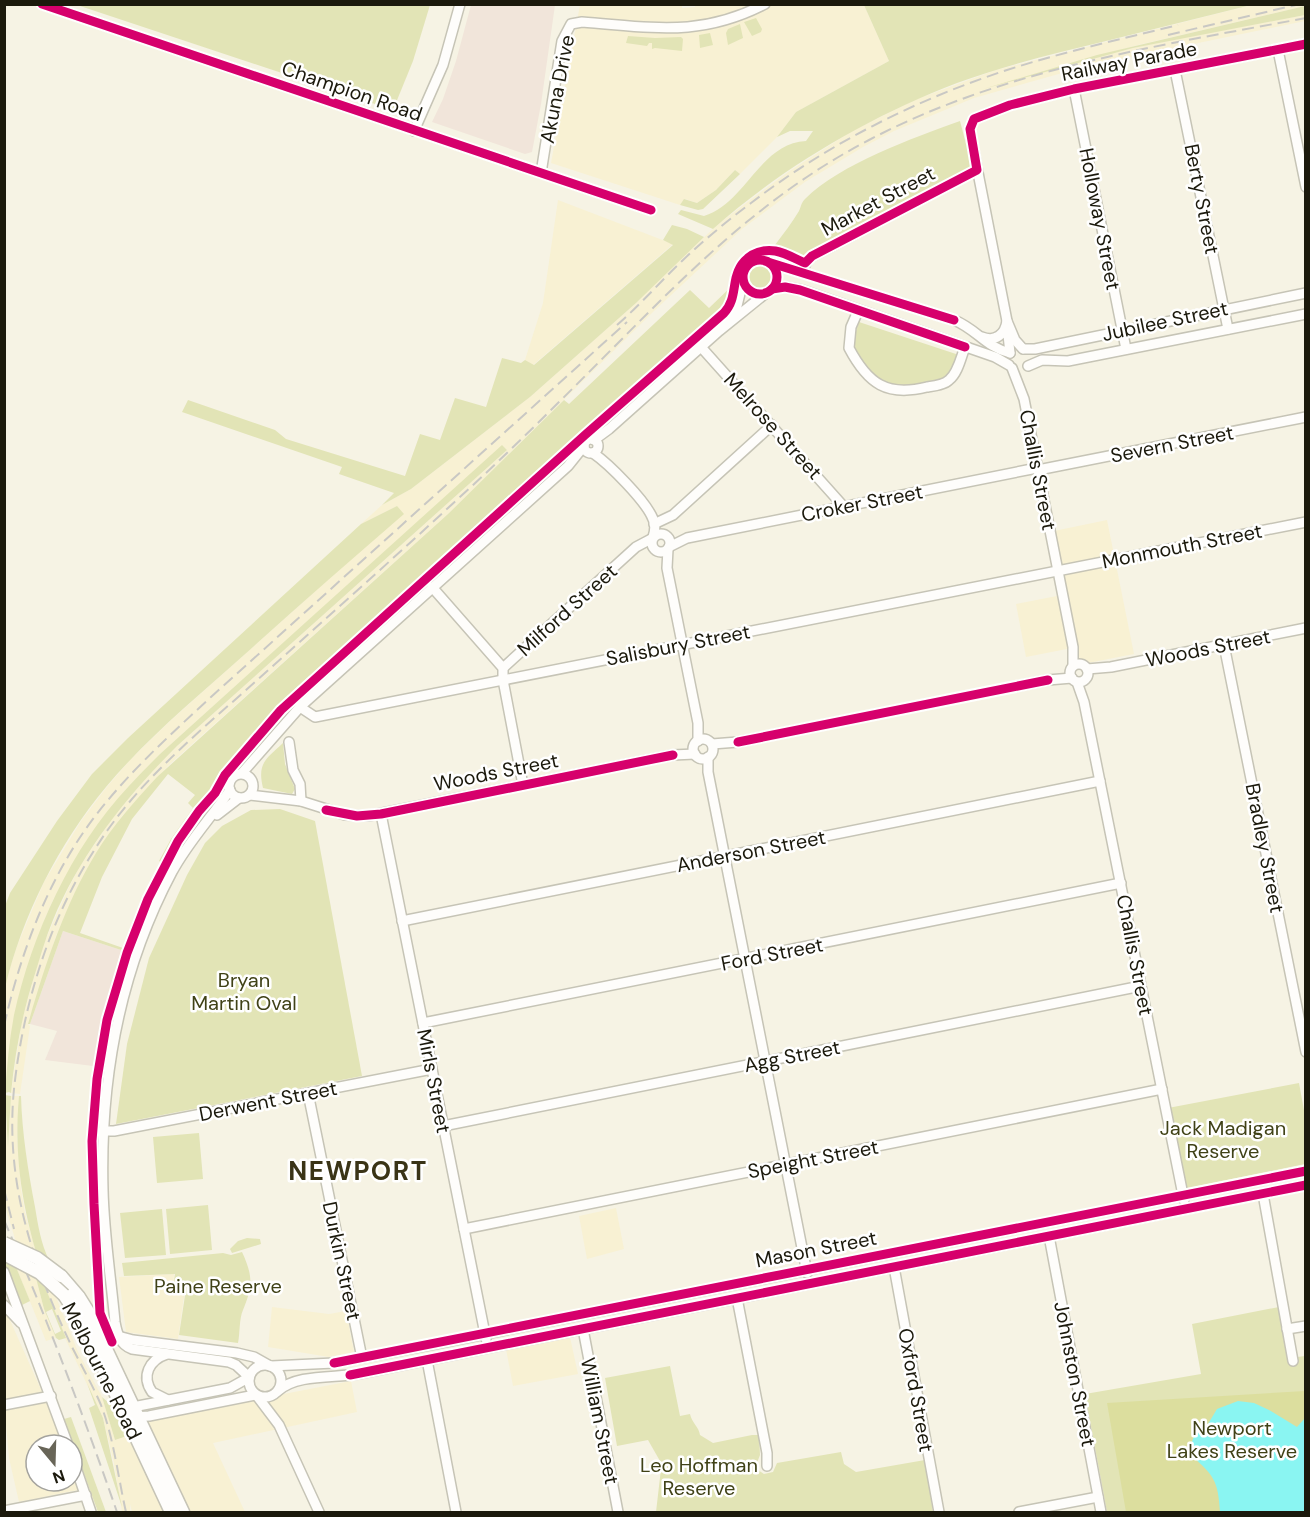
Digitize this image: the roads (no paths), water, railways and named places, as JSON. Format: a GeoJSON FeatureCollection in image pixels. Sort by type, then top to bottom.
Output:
{"type":"FeatureCollection","features":[{"type":"Feature","properties":{"kind":"main road","name":"Melbourne Road"},"geometry":{"type":"LineString","coordinates":[[4,1243],[37,1258],[61,1276],[89,1313],[171,1512]]}},
{"type":"Feature","properties":{"kind":"main road","name":"Melbourne Road"},"geometry":{"type":"LineString","coordinates":[[4,1254],[35,1269],[64,1295],[78,1315],[183,1512]]}},
{"type":"Feature","properties":{"kind":"street","name":"Champion Road"},"geometry":{"type":"LineString","coordinates":[[42,4],[651,210]]}},
{"type":"Feature","properties":{"kind":"street"},"geometry":{"type":"LineString","coordinates":[[414,131],[443,65],[460,4]]}},
{"type":"Feature","properties":{"kind":"street","name":"Akuna Drive"},"geometry":{"type":"LineString","coordinates":[[541,173],[562,41],[572,24],[582,21],[646,28],[682,28],[741,16],[765,4]]}},
{"type":"Feature","properties":{"kind":"street","name":"Railway Parade"},"geometry":{"type":"LineString","coordinates":[[978,170],[971,133],[974,118],[1010,105],[1074,89],[1305,44]]}},
{"type":"Feature","properties":{"kind":"street"},"geometry":{"type":"LineString","coordinates":[[1278,50],[1305,187]]}},
{"type":"Feature","properties":{"kind":"street","name":"Berty Street"},"geometry":{"type":"LineString","coordinates":[[1175,70],[1228,329]]}},
{"type":"Feature","properties":{"kind":"street","name":"Holloway Street"},"geometry":{"type":"LineString","coordinates":[[1074,89],[1126,349]]}},
{"type":"Feature","properties":{"kind":"street"},"geometry":{"type":"LineString","coordinates":[[978,170],[1007,321],[1010,353],[1008,359],[1011,366]]}},
{"type":"Feature","properties":{"kind":"street","name":"Market Street"},"geometry":{"type":"LineString","coordinates":[[802,272],[811,257],[978,170]]}},
{"type":"Feature","properties":{"kind":"street"},"geometry":{"type":"LineString","coordinates":[[719,331],[736,309],[744,269],[751,262],[760,259],[954,320],[969,326],[992,347],[1010,353]]}},
{"type":"Feature","properties":{"kind":"street"},"geometry":{"type":"LineString","coordinates":[[210,820],[230,790],[231,778],[242,773],[256,759],[262,749],[300,707],[568,466],[593,447],[609,429],[719,331],[769,291],[776,284],[777,276],[771,263]]}},
{"type":"Feature","properties":{"kind":"street"},"geometry":{"type":"LineString","coordinates":[[743,281],[751,291],[759,294],[785,287],[800,290],[996,358],[1020,370],[1027,367],[1030,356],[1015,340],[1007,321]]}},
{"type":"Feature","properties":{"kind":"street","name":"Jubilee Street"},"geometry":{"type":"LineString","coordinates":[[1024,349],[1035,349],[1305,293]]}},
{"type":"Feature","properties":{"kind":"street"},"geometry":{"type":"LineString","coordinates":[[858,310],[851,327],[849,348],[873,380],[885,388],[904,392],[946,383],[953,376],[965,347]]}},
{"type":"Feature","properties":{"kind":"street","name":"Jubilee Street"},"geometry":{"type":"LineString","coordinates":[[1027,367],[1042,360],[1068,361],[1305,314]]}},
{"type":"Feature","properties":{"kind":"street"},"geometry":{"type":"LineString","coordinates":[[981,336],[989,339],[996,338],[1004,331],[1007,321]]}},
{"type":"Feature","properties":{"kind":"street","name":"Melrose Street"},"geometry":{"type":"LineString","coordinates":[[701,347],[844,507]]}},
{"type":"Feature","properties":{"kind":"street"},"geometry":{"type":"LineString","coordinates":[[1010,353],[1016,349],[1024,349]]}},
{"type":"Feature","properties":{"kind":"street","name":"Challis Street"},"geometry":{"type":"LineString","coordinates":[[1011,366],[1024,399],[1186,1209]]}},
{"type":"Feature","properties":{"kind":"street","name":"Challis Street"},"geometry":{"type":"LineString","coordinates":[[1024,399],[1024,376],[1027,367]]}},
{"type":"Feature","properties":{"kind":"street","name":"Severn Street"},"geometry":{"type":"LineString","coordinates":[[1038,469],[1305,417]]}},
{"type":"Feature","properties":{"kind":"street"},"geometry":{"type":"LineString","coordinates":[[667,568],[651,544],[657,523],[673,515],[772,426]]}},
{"type":"Feature","properties":{"kind":"street"},"geometry":{"type":"LineString","coordinates":[[593,447],[646,507],[655,514],[657,523],[670,542],[667,568],[681,644],[809,1284]]}},
{"type":"Feature","properties":{"kind":"street","name":"Croker Street"},"geometry":{"type":"LineString","coordinates":[[667,536],[687,538],[1038,469]]}},
{"type":"Feature","properties":{"kind":"street","name":"Monmouth Street"},"geometry":{"type":"LineString","coordinates":[[1058,570],[1305,522]]}},
{"type":"Feature","properties":{"kind":"street"},"geometry":{"type":"LineString","coordinates":[[653,538],[660,533],[667,536]]}},
{"type":"Feature","properties":{"kind":"street","name":"Milford Street"},"geometry":{"type":"LineString","coordinates":[[503,668],[638,546],[653,538]]}},
{"type":"Feature","properties":{"kind":"street","name":"Croker Street"},"geometry":{"type":"LineString","coordinates":[[669,548],[687,538]]}},
{"type":"Feature","properties":{"kind":"street"},"geometry":{"type":"LineString","coordinates":[[655,550],[662,552],[669,548]]}},
{"type":"Feature","properties":{"kind":"street","name":"Milford Street"},"geometry":{"type":"LineString","coordinates":[[632,552],[644,549],[655,550]]}},
{"type":"Feature","properties":{"kind":"street","name":"Salisbury Street"},"geometry":{"type":"LineString","coordinates":[[300,707],[315,717],[1058,570]]}},
{"type":"Feature","properties":{"kind":"street"},"geometry":{"type":"LineString","coordinates":[[432,587],[503,668],[503,680],[523,785]]}},
{"type":"Feature","properties":{"kind":"street","name":"Woods Street"},"geometry":{"type":"LineString","coordinates":[[250,795],[301,801],[345,815],[381,814],[1305,628]]}},
{"type":"Feature","properties":{"kind":"street","name":"Bradley Street"},"geometry":{"type":"LineString","coordinates":[[1224,645],[1305,1052]]}},
{"type":"Feature","properties":{"kind":"street"},"geometry":{"type":"LineString","coordinates":[[289,742],[292,770],[300,784],[301,801]]}},
{"type":"Feature","properties":{"kind":"street"},"geometry":{"type":"LineString","coordinates":[[256,759],[250,795],[239,798],[210,820],[190,841],[158,900],[135,956],[113,1039],[107,1080],[103,1131],[103,1192],[118,1336],[128,1347],[229,1362],[236,1365],[249,1377],[250,1388],[279,1425]]}},
{"type":"Feature","properties":{"kind":"street"},"geometry":{"type":"LineString","coordinates":[[242,773],[253,782]]}},
{"type":"Feature","properties":{"kind":"street","name":"Anderson Street"},"geometry":{"type":"LineString","coordinates":[[402,921],[1100,781]]}},
{"type":"Feature","properties":{"kind":"street","name":"Woods Street"},"geometry":{"type":"LineString","coordinates":[[253,782],[272,797]]}},
{"type":"Feature","properties":{"kind":"street"},"geometry":{"type":"LineString","coordinates":[[230,790],[239,798]]}},
{"type":"Feature","properties":{"kind":"street","name":"Mirls Street"},"geometry":{"type":"LineString","coordinates":[[381,814],[488,1348]]}},
{"type":"Feature","properties":{"kind":"street","name":"Ford Street"},"geometry":{"type":"LineString","coordinates":[[423,1023],[1121,883]]}},
{"type":"Feature","properties":{"kind":"street","name":"Agg Street"},"geometry":{"type":"LineString","coordinates":[[443,1126],[1141,986]]}},
{"type":"Feature","properties":{"kind":"street","name":"Derwent Street"},"geometry":{"type":"LineString","coordinates":[[103,1131],[114,1131],[432,1069]]}},
{"type":"Feature","properties":{"kind":"street","name":"Speight Street"},"geometry":{"type":"LineString","coordinates":[[464,1229],[1162,1089]]}},
{"type":"Feature","properties":{"kind":"street","name":"Durkin Street"},"geometry":{"type":"LineString","coordinates":[[308,1093],[362,1358]]}},
{"type":"Feature","properties":{"kind":"street","name":"Mason Street"},"geometry":{"type":"LineString","coordinates":[[270,1366],[311,1366],[362,1358],[1305,1171]]}},
{"type":"Feature","properties":{"kind":"street","name":"Mason Street"},"geometry":{"type":"LineString","coordinates":[[277,1392],[286,1384],[297,1381],[351,1375],[1305,1185]]}},
{"type":"Feature","properties":{"kind":"street"},"geometry":{"type":"LineString","coordinates":[[1263,1194],[1293,1361]]}},
{"type":"Feature","properties":{"kind":"street","name":"Johnston Street"},"geometry":{"type":"LineString","coordinates":[[1049,1236],[1101,1512]]}},
{"type":"Feature","properties":{"kind":"street","name":"Oxford Street"},"geometry":{"type":"LineString","coordinates":[[894,1267],[939,1512]]}},
{"type":"Feature","properties":{"kind":"street"},"geometry":{"type":"LineString","coordinates":[[4,1272],[64,1433]]}},
{"type":"Feature","properties":{"kind":"street"},"geometry":{"type":"LineString","coordinates":[[4,1297],[10,1286]]}},
{"type":"Feature","properties":{"kind":"street"},"geometry":{"type":"LineString","coordinates":[[737,1298],[768,1466]]}},
{"type":"Feature","properties":{"kind":"street"},"geometry":{"type":"LineString","coordinates":[[4,1305],[16,1317],[26,1333]]}},
{"type":"Feature","properties":{"kind":"street"},"geometry":{"type":"LineString","coordinates":[[1287,1329],[1305,1326]]}},
{"type":"Feature","properties":{"kind":"street","name":"William Street"},"geometry":{"type":"LineString","coordinates":[[583,1329],[618,1512]]}},
{"type":"Feature","properties":{"kind":"street"},"geometry":{"type":"LineString","coordinates":[[118,1336],[133,1340],[249,1355],[277,1371],[281,1378],[274,1403],[279,1425],[319,1512]]}},
{"type":"Feature","properties":{"kind":"street"},"geometry":{"type":"LineString","coordinates":[[169,1353],[153,1361],[146,1377],[152,1392],[170,1400]]}},
{"type":"Feature","properties":{"kind":"street"},"geometry":{"type":"LineString","coordinates":[[427,1360],[456,1512]]}},
{"type":"Feature","properties":{"kind":"street"},"geometry":{"type":"LineString","coordinates":[[132,1413],[170,1400],[230,1389],[249,1377],[257,1367],[270,1366]]}},
{"type":"Feature","properties":{"kind":"street"},"geometry":{"type":"LineString","coordinates":[[132,1413],[256,1395],[267,1398],[277,1392]]}},
{"type":"Feature","properties":{"kind":"street"},"geometry":{"type":"LineString","coordinates":[[4,1405],[51,1396]]}},
{"type":"Feature","properties":{"kind":"street"},"geometry":{"type":"LineString","coordinates":[[84,1489],[91,1512]]}},
{"type":"Feature","properties":{"kind":"street"},"geometry":{"type":"LineString","coordinates":[[4,1511],[86,1495]]}},
{"type":"Feature","properties":{"kind":"street"},"geometry":{"type":"LineString","coordinates":[[1019,1512],[1098,1497]]}},
{"type":"Feature","properties":{"kind":"water"},"geometry":{"type":"Polygon","coordinates":[[[1238,1401],[1254,1403],[1297,1427],[1305,1418],[1305,1512],[1220,1512],[1216,1485],[1205,1468],[1191,1455],[1191,1446],[1201,1426],[1208,1424],[1217,1409],[1238,1401]]]}},
{"type":"Feature","properties":{"kind":"railway"},"geometry":{"type":"LineString","coordinates":[[1168,35],[1300,4]]}},
{"type":"Feature","properties":{"kind":"railway"},"geometry":{"type":"LineString","coordinates":[[126,1512],[113,1445],[101,1405],[57,1314],[33,1252],[18,1189],[12,1123],[18,1057],[31,995],[41,964],[64,905],[79,876],[111,825],[129,802],[212,720],[481,477],[707,257],[767,205],[833,160],[920,116],[973,95],[1027,78],[1138,50],[1306,18]]}},
{"type":"Feature","properties":{"kind":"railway"},"geometry":{"type":"LineString","coordinates":[[617,325],[690,253],[742,210],[811,162],[873,126],[939,95],[1007,70],[1178,25]]}},
{"type":"Feature","properties":{"kind":"railway"},"geometry":{"type":"LineString","coordinates":[[4,1026],[28,942],[51,889],[79,839],[123,783],[211,697],[627,322]]}},
{"type":"Feature","properties":{"kind":"railway"},"geometry":{"type":"LineString","coordinates":[[4,1189],[14,1229]]}},
{"type":"Feature","properties":{"kind":"railway"},"geometry":{"type":"LineString","coordinates":[[4,1220],[64,1365],[117,1512]]}},
{"type":"Feature","properties":{"kind":"district","name":"NEWPORT"},"geometry":{"type":"Point","coordinates":[358,1171]}},
{"type":"Feature","properties":{"kind":"park label","name":"Bryan Martin Oval"},"geometry":{"type":"Point","coordinates":[244,992]}},
{"type":"Feature","properties":{"kind":"park label","name":"Jack Madigan Reserve"},"geometry":{"type":"Point","coordinates":[1223,1140]}},
{"type":"Feature","properties":{"kind":"park label","name":"Paine Reserve"},"geometry":{"type":"Point","coordinates":[218,1286]}},
{"type":"Feature","properties":{"kind":"park label","name":"Newport Lakes Reserve"},"geometry":{"type":"Point","coordinates":[1232,1440]}},
{"type":"Feature","properties":{"kind":"park label","name":"Leo Hoffman Reserve"},"geometry":{"type":"Point","coordinates":[699,1476]}}]}
